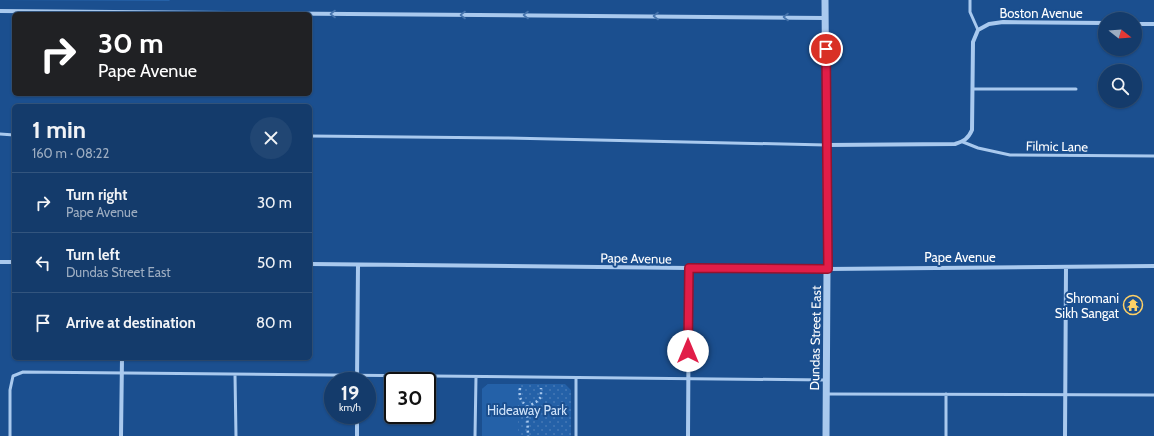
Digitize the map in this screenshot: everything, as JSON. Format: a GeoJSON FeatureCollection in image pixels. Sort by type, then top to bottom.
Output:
{"type":"FeatureCollection","features":[{"type":"Feature","properties":{"kind":"street","name":"Dundas Street East"},"geometry":{"type":"LineString","coordinates":[[825,0],[828,269],[826,436]]}},
{"type":"Feature","properties":{"kind":"street"},"geometry":{"type":"LineString","coordinates":[[0,11],[118,12]]}},
{"type":"Feature","properties":{"kind":"street"},"geometry":{"type":"LineString","coordinates":[[312,14],[825,18]]}},
{"type":"Feature","properties":{"kind":"street","name":"Boston Avenue"},"geometry":{"type":"LineString","coordinates":[[978,30],[989,24],[1003,22],[1098,23]]}},
{"type":"Feature","properties":{"kind":"street"},"geometry":{"type":"LineString","coordinates":[[1142,24],[1154,24]]}},
{"type":"Feature","properties":{"kind":"street"},"geometry":{"type":"LineString","coordinates":[[963,142],[969,137],[972,130],[973,42],[978,30]]}},
{"type":"Feature","properties":{"kind":"street","name":"Filmic Lane"},"geometry":{"type":"LineString","coordinates":[[826,145],[955,144],[963,142]]}},
{"type":"Feature","properties":{"kind":"street"},"geometry":{"type":"LineString","coordinates":[[0,262],[12,262]]}},
{"type":"Feature","properties":{"kind":"street","name":"Pape Avenue"},"geometry":{"type":"LineString","coordinates":[[312,264],[828,269],[1154,266]]}},
{"type":"Feature","properties":{"kind":"street"},"geometry":{"type":"LineString","coordinates":[[357,372],[358,265]]}},
{"type":"Feature","properties":{"kind":"street"},"geometry":{"type":"LineString","coordinates":[[1065,436],[1066,267]]}},
{"type":"Feature","properties":{"kind":"street"},"geometry":{"type":"LineString","coordinates":[[688,436],[689,268]]}},
{"type":"Feature","properties":{"kind":"street"},"geometry":{"type":"LineString","coordinates":[[121,436],[122,360]]}},
{"type":"Feature","properties":{"kind":"street"},"geometry":{"type":"LineString","coordinates":[[357,424],[357,436]]}},
{"type":"Feature","properties":{"kind":"lane"},"geometry":{"type":"LineString","coordinates":[[970,0],[970,12],[978,30]]}},
{"type":"Feature","properties":{"kind":"lane"},"geometry":{"type":"LineString","coordinates":[[973,89],[1076,89]]}},
{"type":"Feature","properties":{"kind":"lane"},"geometry":{"type":"LineString","coordinates":[[0,134],[12,135]]}},
{"type":"Feature","properties":{"kind":"lane"},"geometry":{"type":"LineString","coordinates":[[312,136],[505,138],[826,145]]}},
{"type":"Feature","properties":{"kind":"lane","name":"Filmic Lane"},"geometry":{"type":"LineString","coordinates":[[963,142],[978,148],[1010,155],[1154,156]]}},
{"type":"Feature","properties":{"kind":"lane"},"geometry":{"type":"LineString","coordinates":[[10,436],[10,390],[13,376],[23,372],[324,378]]}},
{"type":"Feature","properties":{"kind":"lane"},"geometry":{"type":"LineString","coordinates":[[235,375],[236,436]]}},
{"type":"Feature","properties":{"kind":"lane"},"geometry":{"type":"LineString","coordinates":[[475,436],[476,377]]}},
{"type":"Feature","properties":{"kind":"lane"},"geometry":{"type":"LineString","coordinates":[[376,379],[521,377],[826,380]]}},
{"type":"Feature","properties":{"kind":"lane"},"geometry":{"type":"LineString","coordinates":[[576,378],[576,436]]}},
{"type":"Feature","properties":{"kind":"lane"},"geometry":{"type":"LineString","coordinates":[[826,394],[1154,395]]}},
{"type":"Feature","properties":{"kind":"lane"},"geometry":{"type":"LineString","coordinates":[[946,394],[946,436]]}},
{"type":"Feature","properties":{"kind":"path"},"geometry":{"type":"LineString","coordinates":[[521,377],[519,397],[527,407],[528,436]]}},
{"type":"Feature","properties":{"kind":"path"},"geometry":{"type":"LineString","coordinates":[[527,407],[540,398],[542,388]]}},
{"type":"Feature","properties":{"kind":"green space"},"geometry":{"type":"Polygon","coordinates":[[[0,0],[170,0],[169,1],[0,0]]]}},
{"type":"Feature","properties":{"kind":"green space","name":"Hideaway Park"},"geometry":{"type":"Polygon","coordinates":[[[488,384],[565,384],[571,390],[571,436],[482,436],[482,389],[488,384]]]}},
{"type":"Feature","properties":{"kind":"green space"},"geometry":{"type":"Polygon","coordinates":[[[488,384],[518,384],[518,436],[482,436],[482,389],[488,384]]]}},
{"type":"Feature","properties":{"kind":"place","name":"Shromani Sikh Sangat"},"geometry":{"type":"Point","coordinates":[1133,305]}},
{"type":"Feature","properties":{"kind":"route"},"geometry":{"type":"LineString","coordinates":[[688,351],[689,268],[828,269],[826,49]]}}]}
